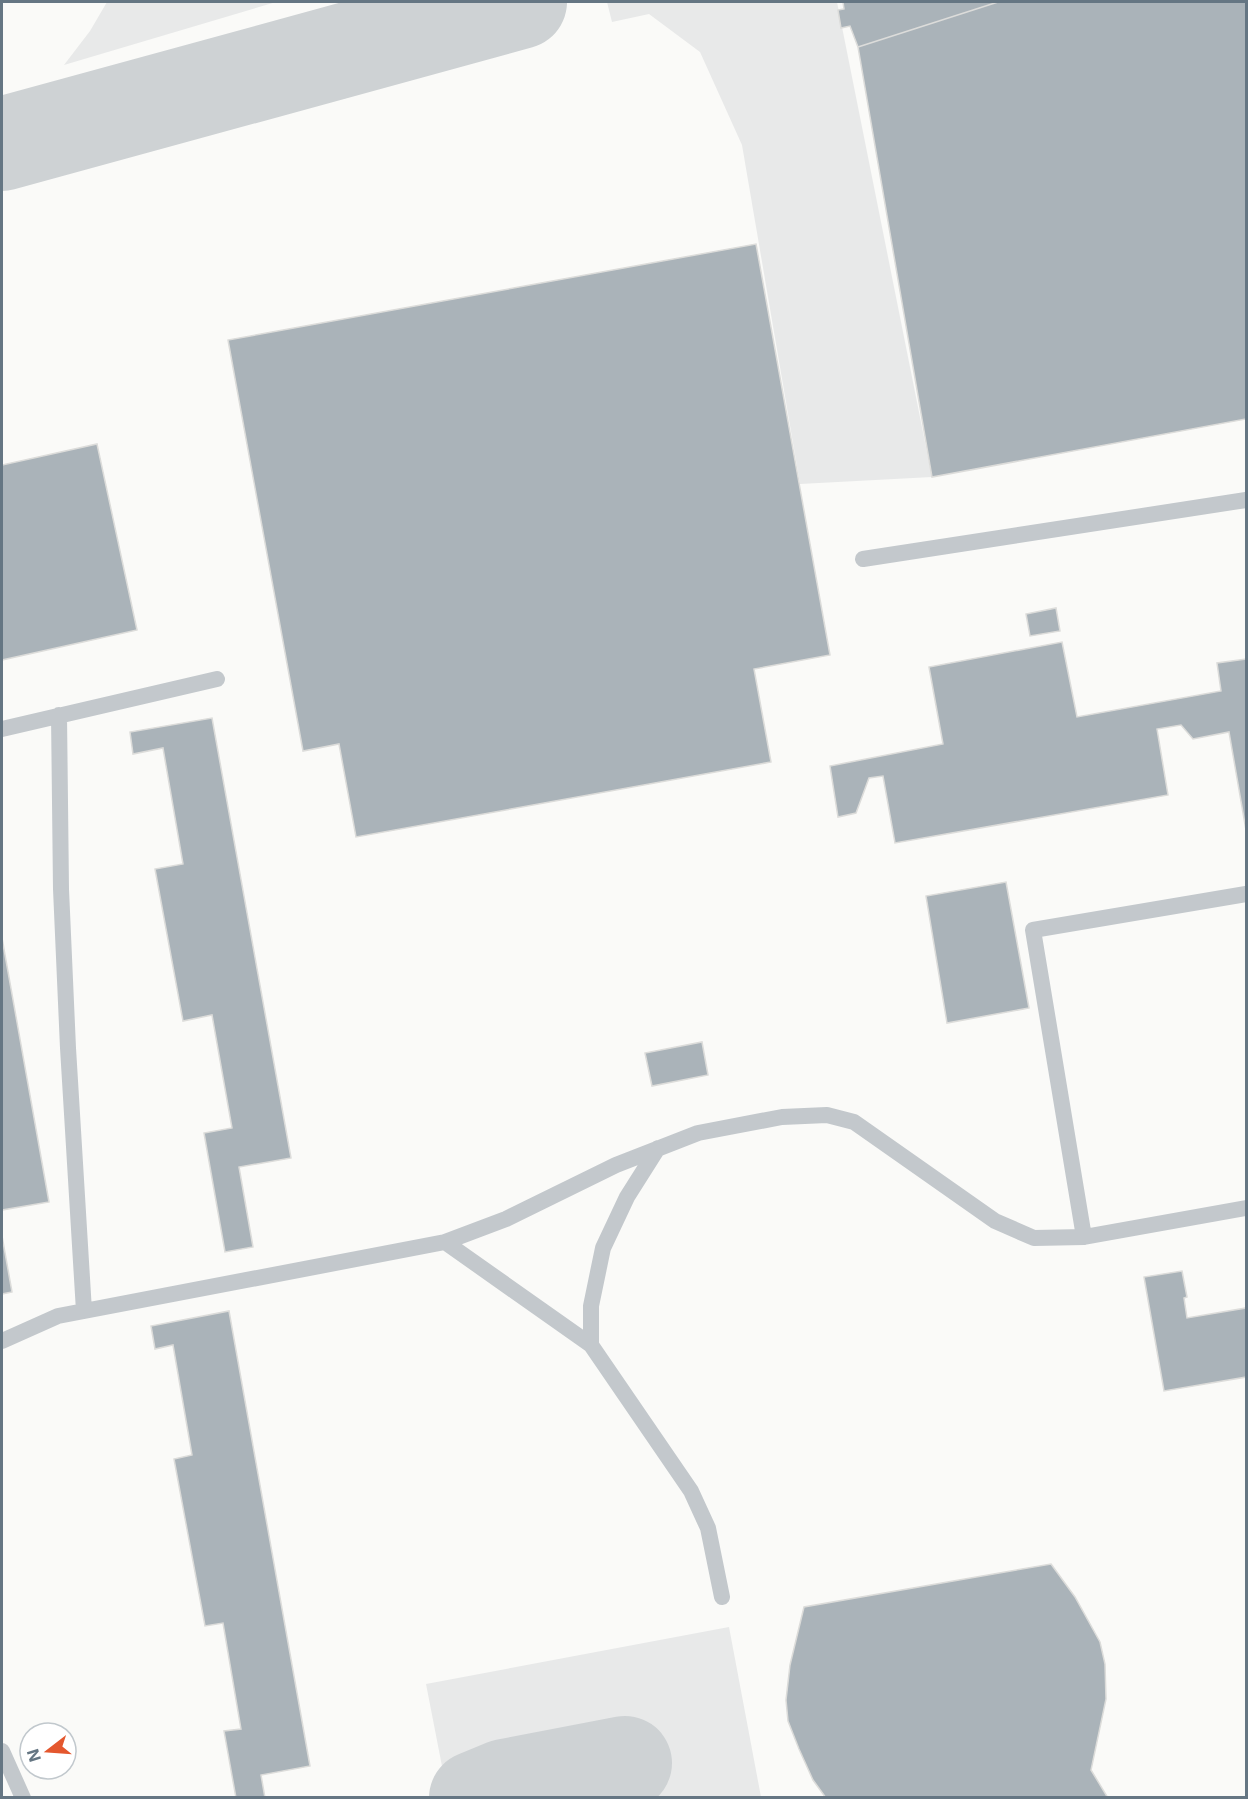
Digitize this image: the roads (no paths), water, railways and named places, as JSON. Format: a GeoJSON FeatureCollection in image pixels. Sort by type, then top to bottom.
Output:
{"type":"FeatureCollection","features":[{"type":"Feature","properties":{"kind":"lane"},"geometry":{"type":"LineString","coordinates":[[863,559],[1246,500]]}},
{"type":"Feature","properties":{"kind":"lane"},"geometry":{"type":"LineString","coordinates":[[2,729],[217,679]]}},
{"type":"Feature","properties":{"kind":"lane"},"geometry":{"type":"LineString","coordinates":[[59,715],[62,900],[84,1311]]}},
{"type":"Feature","properties":{"kind":"lane"},"geometry":{"type":"LineString","coordinates":[[1084,1237],[1033,930],[1246,894]]}},
{"type":"Feature","properties":{"kind":"lane"},"geometry":{"type":"LineString","coordinates":[[2,1341],[58,1316],[445,1242],[506,1219],[616,1165],[698,1133],[782,1117],[827,1115],[854,1122],[994,1221],[1034,1238],[1084,1237],[1246,1208]]}},
{"type":"Feature","properties":{"kind":"lane"},"geometry":{"type":"LineString","coordinates":[[591,1345],[591,1306],[603,1248],[627,1197],[658,1149]]}},
{"type":"Feature","properties":{"kind":"lane"},"geometry":{"type":"LineString","coordinates":[[445,1242],[591,1345],[691,1491],[708,1528],[722,1598]]}},
{"type":"Feature","properties":{"kind":"lane"},"geometry":{"type":"LineString","coordinates":[[2,1751],[23,1797]]}}]}
